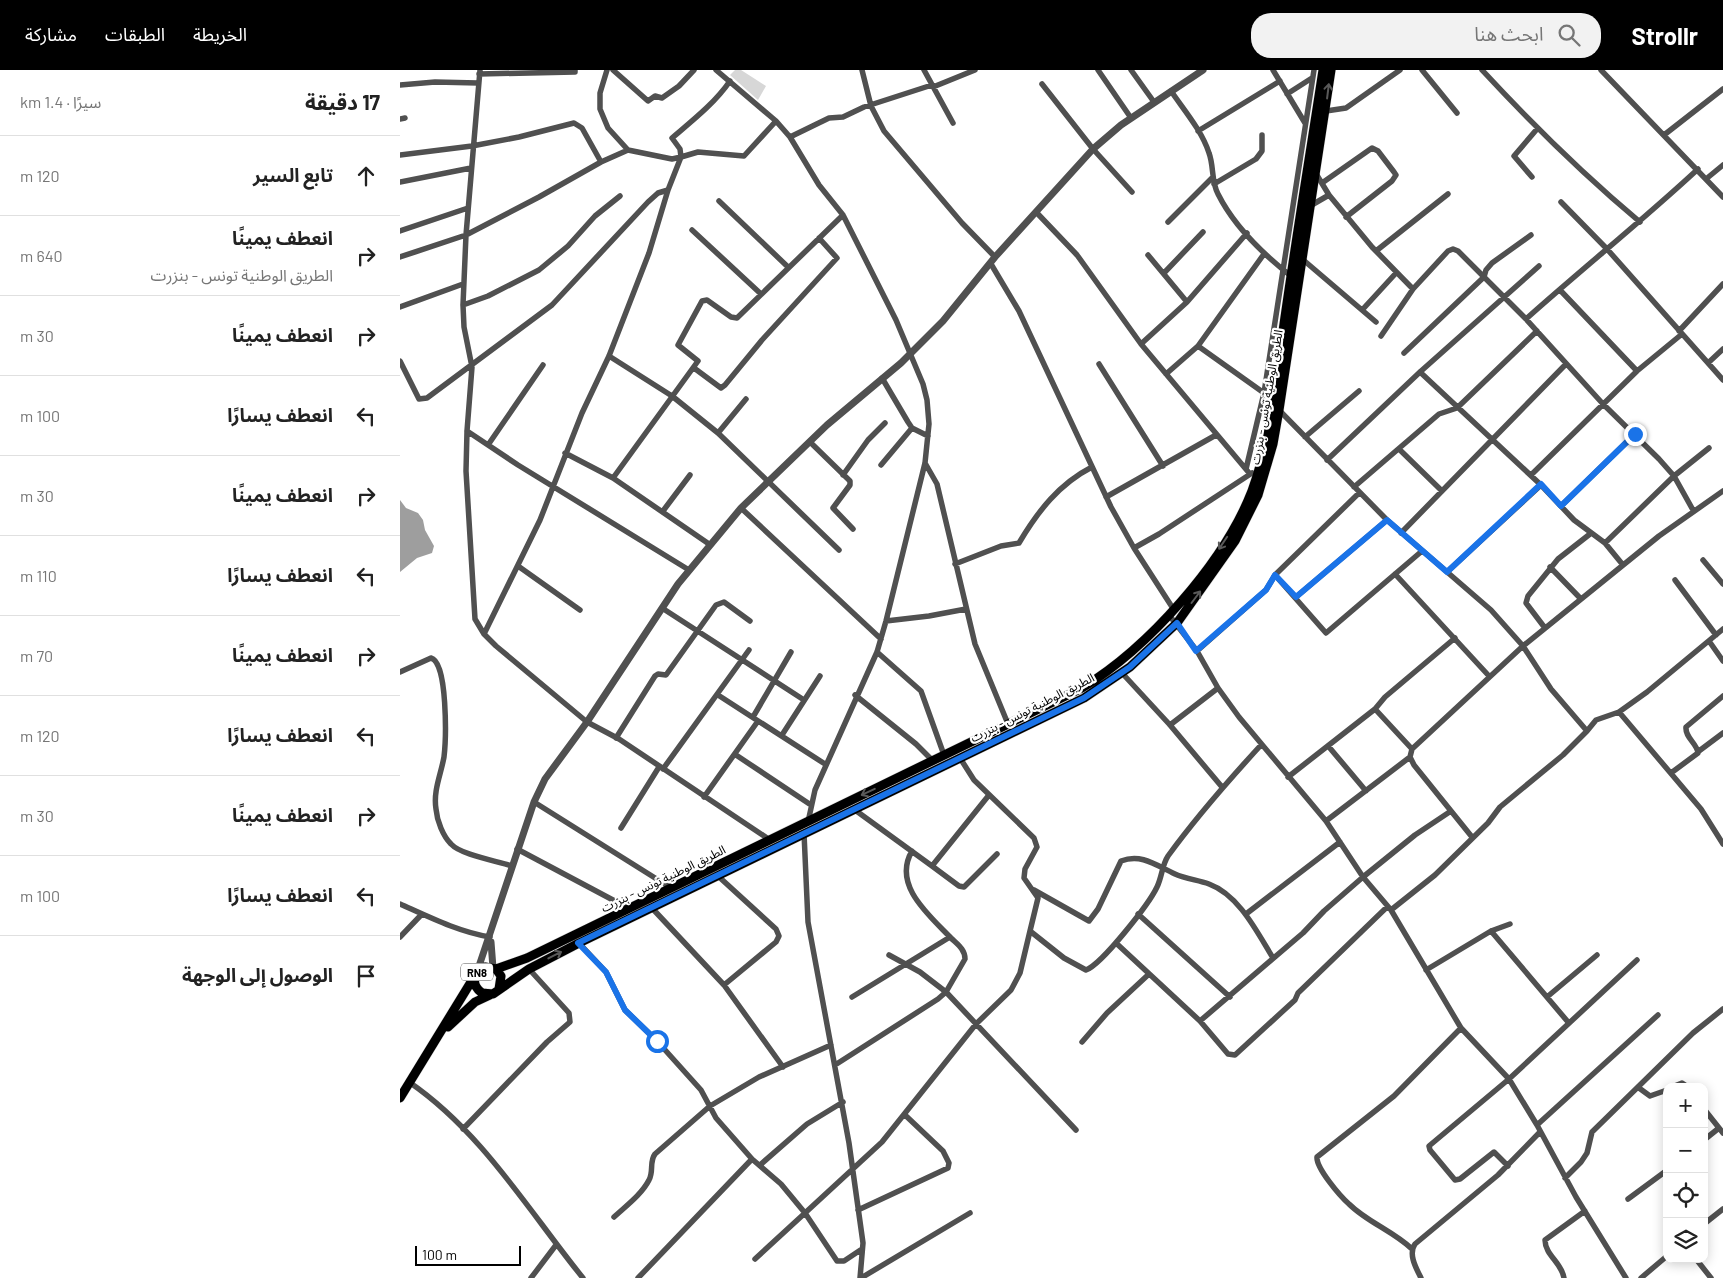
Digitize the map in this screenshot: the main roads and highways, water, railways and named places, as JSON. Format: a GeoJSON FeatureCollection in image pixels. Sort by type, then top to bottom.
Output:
{"type":"FeatureCollection","features":[{"type":"Feature","properties":{"kind":"main road","name":"الطريق الوطنية تونس - بنزرت"},"geometry":{"type":"LineString","coordinates":[[499,989],[528,968],[578,943],[1084,698],[1122,673],[1177,623],[1227,553],[1250,513],[1264,478],[1279,410],[1301,258],[1303,228],[1323,70]]}},
{"type":"Feature","properties":{"kind":"main road","name":"الطريق الوطنية تونس - بنزرت"},"geometry":{"type":"LineString","coordinates":[[494,969],[527,958],[1082,688],[1124,660],[1172,612],[1236,524],[1249,497],[1258,469],[1272,402],[1291,276],[1310,206],[1314,170],[1326,110],[1331,70]]}},
{"type":"Feature","properties":{"kind":"main road","name":"RN8"},"geometry":{"type":"LineString","coordinates":[[400,1098],[441,1034],[476,973],[485,967],[494,969],[501,976],[499,989],[475,1002],[441,1034]]}},
{"type":"Feature","properties":{"kind":"main road","name":"RN8"},"geometry":{"type":"LineString","coordinates":[[476,973],[476,987],[482,993],[490,994]]}}]}
